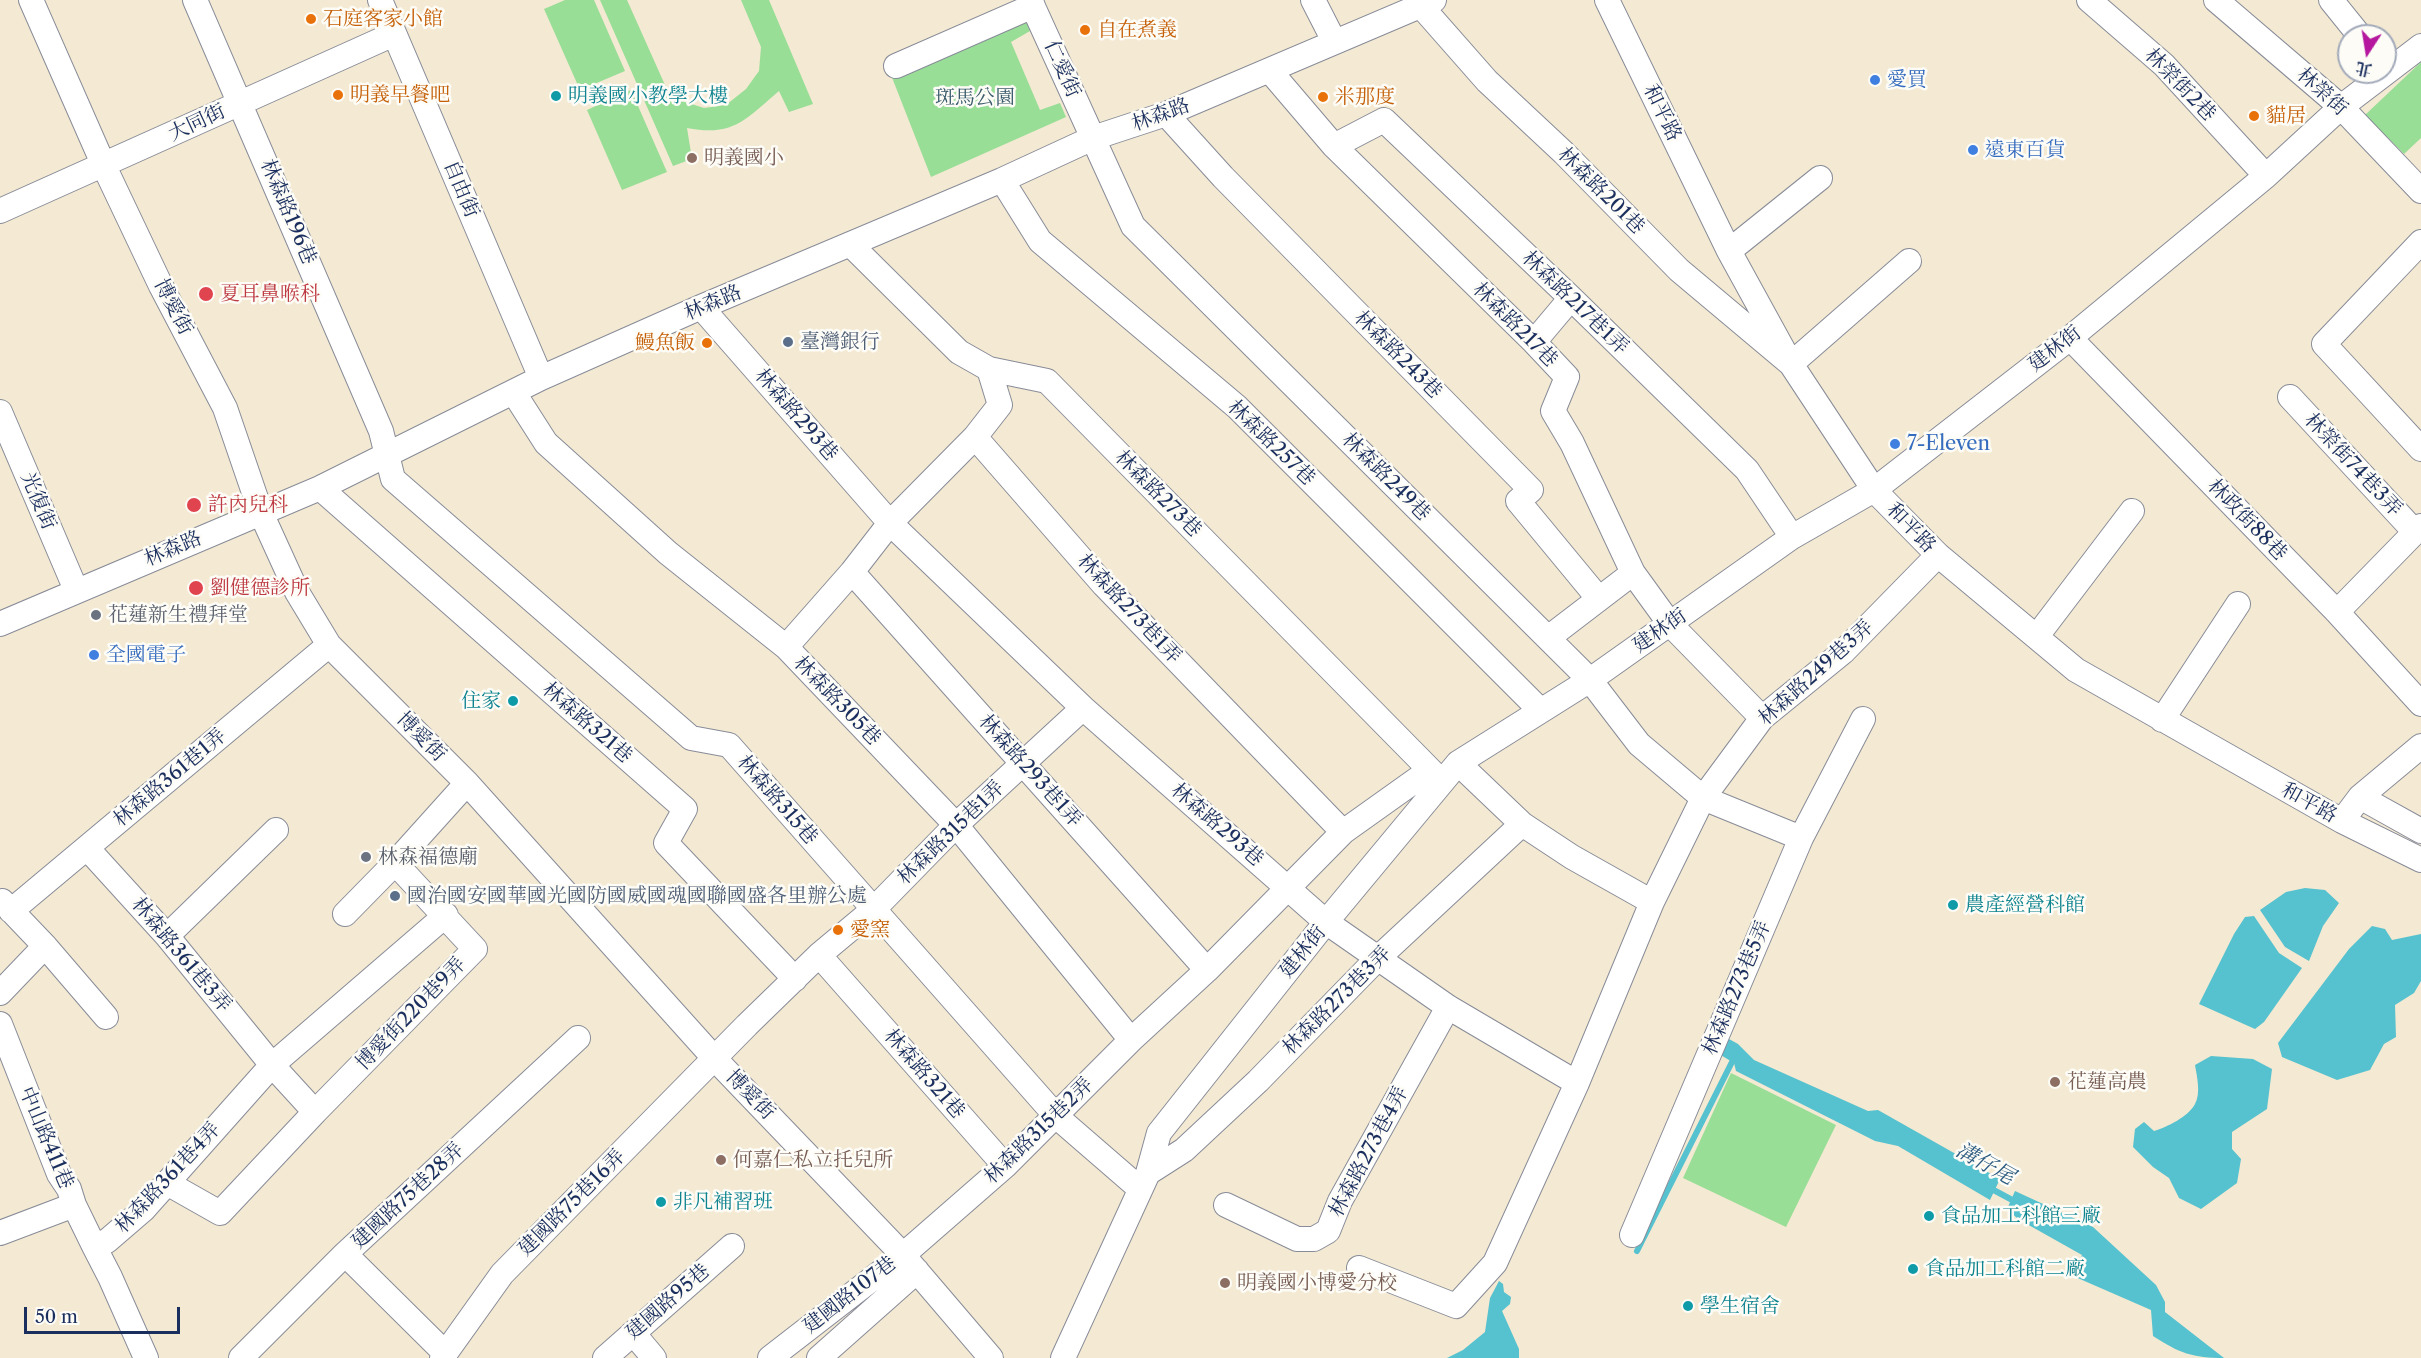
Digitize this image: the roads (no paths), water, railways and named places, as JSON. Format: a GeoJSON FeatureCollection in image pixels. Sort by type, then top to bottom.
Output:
{"type":"FeatureCollection","features":[{"type":"Feature","properties":{"kind":"street","name":"博愛街"},"geometry":{"type":"LineString","coordinates":[[32,0],[104,166],[161,285],[225,408],[261,513],[297,591],[329,645],[467,783],[715,1059],[910,1263],[991,1358]]}},
{"type":"Feature","properties":{"kind":"street","name":"林森路196巷"},"geometry":{"type":"LineString","coordinates":[[195,0],[242,103],[381,431],[387,455]]}},
{"type":"Feature","properties":{"kind":"street","name":"自由街"},"geometry":{"type":"LineString","coordinates":[[380,0],[542,378]]}},
{"type":"Feature","properties":{"kind":"street"},"geometry":{"type":"LineString","coordinates":[[1313,0],[1334,41]]}},
{"type":"Feature","properties":{"kind":"street","name":"和平路"},"geometry":{"type":"LineString","coordinates":[[1607,0],[1729,251],[1791,364],[1874,490],[1938,555],[2076,670],[2342,821],[2421,860]]}},
{"type":"Feature","properties":{"kind":"street","name":"林榮街2巷"},"geometry":{"type":"LineString","coordinates":[[2089,0],[2164,65],[2266,177]]}},
{"type":"Feature","properties":{"kind":"street","name":"林榮街"},"geometry":{"type":"LineString","coordinates":[[2216,0],[2341,107],[2421,191]]}},
{"type":"Feature","properties":{"kind":"street"},"geometry":{"type":"LineString","coordinates":[[2331,0],[2350,24]]}},
{"type":"Feature","properties":{"kind":"street"},"geometry":{"type":"LineString","coordinates":[[897,66],[1032,3]]}},
{"type":"Feature","properties":{"kind":"street","name":"仁愛街"},"geometry":{"type":"LineString","coordinates":[[1032,3],[1093,138]]}},
{"type":"Feature","properties":{"kind":"street","name":"林森路"},"geometry":{"type":"LineString","coordinates":[[0,624],[320,488],[542,378],[701,307],[1002,180],[1093,138],[1166,114],[1427,3]]}},
{"type":"Feature","properties":{"kind":"street","name":"林森路201巷"},"geometry":{"type":"LineString","coordinates":[[1427,3],[1487,81],[1564,153],[1679,270],[1791,364]]}},
{"type":"Feature","properties":{"kind":"street","name":"大同街"},"geometry":{"type":"LineString","coordinates":[[0,211],[394,34]]}},
{"type":"Feature","properties":{"kind":"street","name":"建林街"},"geometry":{"type":"LineString","coordinates":[[2397,62],[2421,46]]}},
{"type":"Feature","properties":{"kind":"street","name":"林森路217巷"},"geometry":{"type":"LineString","coordinates":[[1270,71],[1334,146],[1567,377],[1553,411],[1572,443],[1633,573],[1670,624],[1762,718]]}},
{"type":"Feature","properties":{"kind":"street","name":"建林街"},"geometry":{"type":"LineString","coordinates":[[1063,1358],[1144,1180],[1159,1133],[1326,922],[1437,776],[1590,680],[1792,537],[1874,490],[2070,338],[2266,177],[2368,84]]}},
{"type":"Feature","properties":{"kind":"street","name":"林森路243巷"},"geometry":{"type":"LineString","coordinates":[[1166,114],[1223,177],[1531,490],[1518,501],[1599,599]]}},
{"type":"Feature","properties":{"kind":"street","name":"林森路217巷1弄"},"geometry":{"type":"LineString","coordinates":[[1334,146],[1384,120],[1747,470],[1792,537]]}},
{"type":"Feature","properties":{"kind":"street","name":"林森路249巷"},"geometry":{"type":"LineString","coordinates":[[1093,138],[1133,226],[1590,680],[1639,744],[1702,798]]}},
{"type":"Feature","properties":{"kind":"street"},"geometry":{"type":"LineString","coordinates":[[1729,251],[1820,178]]}},
{"type":"Feature","properties":{"kind":"street","name":"林森路257巷"},"geometry":{"type":"LineString","coordinates":[[1002,180],[1040,242],[1236,407],[1540,710]]}},
{"type":"Feature","properties":{"kind":"street"},"geometry":{"type":"LineString","coordinates":[[2421,242],[2324,344],[2421,449]]}},
{"type":"Feature","properties":{"kind":"street","name":"林森路273巷"},"geometry":{"type":"LineString","coordinates":[[850,244],[959,352],[989,369],[1047,381],[1437,776]]}},
{"type":"Feature","properties":{"kind":"street"},"geometry":{"type":"LineString","coordinates":[[1791,364],[1909,261]]}},
{"type":"Feature","properties":{"kind":"street"},"geometry":{"type":"LineString","coordinates":[[1534,342],[1571,298]]}},
{"type":"Feature","properties":{"kind":"street","name":"林森路293巷"},"geometry":{"type":"LineString","coordinates":[[701,307],[890,524],[1083,708],[1326,922],[1448,1007],[1577,1083]]}},
{"type":"Feature","properties":{"kind":"street","name":"林政街88巷"},"geometry":{"type":"LineString","coordinates":[[2070,338],[2337,612],[2421,704]]}},
{"type":"Feature","properties":{"kind":"street"},"geometry":{"type":"LineString","coordinates":[[786,647],[852,572],[890,524],[975,437],[1000,405],[989,369]]}},
{"type":"Feature","properties":{"kind":"street","name":"林森路305巷"},"geometry":{"type":"LineString","coordinates":[[514,393],[546,443],[668,553],[786,647],[956,825],[1131,1040]]}},
{"type":"Feature","properties":{"kind":"street","name":"林榮街74巷3弄"},"geometry":{"type":"LineString","coordinates":[[2290,398],[2418,529]]}},
{"type":"Feature","properties":{"kind":"street","name":"光復街"},"geometry":{"type":"LineString","coordinates":[[0,412],[76,590]]}},
{"type":"Feature","properties":{"kind":"street","name":"林森路273巷1弄"},"geometry":{"type":"LineString","coordinates":[[975,437],[1104,585],[1343,832]]}},
{"type":"Feature","properties":{"kind":"street","name":"林森路315巷"},"geometry":{"type":"LineString","coordinates":[[387,455],[393,479],[691,738],[729,745],[1057,1116],[1144,1180]]}},
{"type":"Feature","properties":{"kind":"street","name":"林森路321巷"},"geometry":{"type":"LineString","coordinates":[[320,488],[685,809],[666,843],[795,979]]}},
{"type":"Feature","properties":{"kind":"street"},"geometry":{"type":"LineString","coordinates":[[2037,636],[2132,511]]}},
{"type":"Feature","properties":{"kind":"street"},"geometry":{"type":"LineString","coordinates":[[2337,612],[2418,529]]}},
{"type":"Feature","properties":{"kind":"street","name":"林森路249巷3弄"},"geometry":{"type":"LineString","coordinates":[[1652,902],[1702,798],[1762,718],[1843,652],[1938,555]]}},
{"type":"Feature","properties":{"kind":"street","name":"林森路293巷1弄"},"geometry":{"type":"LineString","coordinates":[[852,572],[1207,970]]}},
{"type":"Feature","properties":{"kind":"street"},"geometry":{"type":"LineString","coordinates":[[1548,638],[1633,573]]}},
{"type":"Feature","properties":{"kind":"street"},"geometry":{"type":"LineString","coordinates":[[2162,720],[2238,604]]}},
{"type":"Feature","properties":{"kind":"street","name":"林森路361巷1弄"},"geometry":{"type":"LineString","coordinates":[[6,905],[87,848],[329,645]]}},
{"type":"Feature","properties":{"kind":"street","name":"林森路315巷1弄"},"geometry":{"type":"LineString","coordinates":[[873,910],[956,825],[1083,708]]}},
{"type":"Feature","properties":{"kind":"street","name":"林森路273巷5弄"},"geometry":{"type":"LineString","coordinates":[[1632,1235],[1801,838],[1863,719]]}},
{"type":"Feature","properties":{"kind":"street"},"geometry":{"type":"LineString","coordinates":[[2342,821],[2360,797],[2421,746]]}},
{"type":"Feature","properties":{"kind":"street"},"geometry":{"type":"LineString","coordinates":[[1359,1268],[1456,1306],[1495,1263],[1577,1083],[1652,902],[1572,857],[1522,824],[1458,763]]}},
{"type":"Feature","properties":{"kind":"street","name":"林森路315巷2弄"},"geometry":{"type":"LineString","coordinates":[[910,1263],[1131,1040],[1207,970],[1343,832],[1437,776]]}},
{"type":"Feature","properties":{"kind":"street"},"geometry":{"type":"LineString","coordinates":[[345,914],[395,864],[467,783]]}},
{"type":"Feature","properties":{"kind":"street"},"geometry":{"type":"LineString","coordinates":[[2360,797],[2421,831]]}},
{"type":"Feature","properties":{"kind":"street"},"geometry":{"type":"LineString","coordinates":[[1702,798],[1801,838]]}},
{"type":"Feature","properties":{"kind":"street","name":"林森路273巷3弄"},"geometry":{"type":"LineString","coordinates":[[1144,1180],[1184,1150],[1250,1089],[1377,959],[1522,824]]}},
{"type":"Feature","properties":{"kind":"street"},"geometry":{"type":"LineString","coordinates":[[167,936],[276,830]]}},
{"type":"Feature","properties":{"kind":"street","name":"林森路361巷3弄"},"geometry":{"type":"LineString","coordinates":[[87,848],[167,936],[272,1065],[315,1112]]}},
{"type":"Feature","properties":{"kind":"street","name":"博愛街220巷9弄"},"geometry":{"type":"LineString","coordinates":[[315,1112],[475,949],[446,915],[395,864]]}},
{"type":"Feature","properties":{"kind":"street"},"geometry":{"type":"LineString","coordinates":[[6,905],[106,1017]]}},
{"type":"Feature","properties":{"kind":"street"},"geometry":{"type":"LineString","coordinates":[[715,1059],[819,955],[873,910]]}},
{"type":"Feature","properties":{"kind":"street"},"geometry":{"type":"LineString","coordinates":[[272,1065],[446,915]]}},
{"type":"Feature","properties":{"kind":"street"},"geometry":{"type":"LineString","coordinates":[[0,993],[45,946]]}},
{"type":"Feature","properties":{"kind":"street","name":"林森路321巷"},"geometry":{"type":"LineString","coordinates":[[819,955],[1005,1166]]}},
{"type":"Feature","properties":{"kind":"street","name":"林森路273巷4弄"},"geometry":{"type":"LineString","coordinates":[[1226,1205],[1297,1239],[1314,1239],[1328,1231],[1340,1201],[1448,1007]]}},
{"type":"Feature","properties":{"kind":"street","name":"建國路75巷28弄"},"geometry":{"type":"LineString","coordinates":[[241,1358],[345,1254],[578,1038]]}},
{"type":"Feature","properties":{"kind":"street","name":"中山路411巷"},"geometry":{"type":"LineString","coordinates":[[4,1045],[59,1174],[69,1189],[74,1205]]}},
{"type":"Feature","properties":{"kind":"street","name":"建國路75巷16弄"},"geometry":{"type":"LineString","coordinates":[[443,1355],[502,1274],[715,1059]]}},
{"type":"Feature","properties":{"kind":"street","name":"林森路361巷4弄"},"geometry":{"type":"LineString","coordinates":[[74,1205],[94,1246],[107,1241],[143,1210],[272,1065]]}},
{"type":"Feature","properties":{"kind":"street"},"geometry":{"type":"LineString","coordinates":[[166,1183],[220,1213],[315,1112]]}},
{"type":"Feature","properties":{"kind":"street"},"geometry":{"type":"LineString","coordinates":[[0,1233],[74,1205]]}},
{"type":"Feature","properties":{"kind":"street"},"geometry":{"type":"LineString","coordinates":[[94,1246],[146,1358]]}},
{"type":"Feature","properties":{"kind":"street","name":"建國路95巷"},"geometry":{"type":"LineString","coordinates":[[605,1358],[732,1246]]}},
{"type":"Feature","properties":{"kind":"street"},"geometry":{"type":"LineString","coordinates":[[345,1254],[443,1355]]}},
{"type":"Feature","properties":{"kind":"street"},"geometry":{"type":"LineString","coordinates":[[819,1358],[910,1263]]}},
{"type":"Feature","properties":{"kind":"street","name":"建國路107巷"},"geometry":{"type":"LineString","coordinates":[[770,1358],[910,1263]]}},
{"type":"Feature","properties":{"kind":"street"},"geometry":{"type":"LineString","coordinates":[[633,1333],[654,1358]]}},
{"type":"Feature","properties":{"kind":"water"},"geometry":{"type":"Polygon","coordinates":[[[2305,888],[2325,890],[2339,903],[2323,926],[2309,961],[2285,947],[2260,910],[2286,892],[2305,888]]]}},
{"type":"Feature","properties":{"kind":"water"},"geometry":{"type":"Polygon","coordinates":[[[2254,916],[2279,953],[2302,968],[2264,1022],[2255,1029],[2199,1004],[2234,934],[2245,917],[2254,916]]]}},
{"type":"Feature","properties":{"kind":"water"},"geometry":{"type":"Polygon","coordinates":[[[2372,926],[2385,929],[2392,940],[2421,934],[2421,981],[2414,993],[2395,1005],[2396,1037],[2384,1044],[2370,1070],[2337,1080],[2282,1057],[2278,1043],[2349,949],[2372,926]]]}},
{"type":"Feature","properties":{"kind":"water"},"geometry":{"type":"Polygon","coordinates":[[[1720,1034],[1738,1044],[1754,1060],[1868,1111],[1878,1110],[2000,1179],[1990,1200],[1898,1146],[1875,1141],[1736,1071],[1734,1063],[1714,1051],[1720,1034]]]}},
{"type":"Feature","properties":{"kind":"water"},"geometry":{"type":"Polygon","coordinates":[[[2211,1056],[2253,1059],[2272,1069],[2267,1109],[2232,1132],[2232,1149],[2241,1159],[2237,1183],[2201,1209],[2179,1198],[2169,1178],[2153,1167],[2133,1147],[2135,1129],[2144,1122],[2154,1131],[2177,1121],[2192,1109],[2198,1095],[2195,1065],[2211,1056]]]}},
{"type":"Feature","properties":{"kind":"water"},"geometry":{"type":"Polygon","coordinates":[[[2015,1191],[2093,1227],[2156,1285],[2165,1302],[2165,1312],[2224,1358],[2195,1356],[2171,1347],[2153,1336],[2151,1310],[2073,1276],[2082,1255],[2018,1219],[2007,1209],[2015,1191]]]}},
{"type":"Feature","properties":{"kind":"water"},"geometry":{"type":"Polygon","coordinates":[[[1499,1281],[1503,1284],[1504,1292],[1511,1297],[1510,1304],[1502,1311],[1519,1349],[1519,1358],[1447,1358],[1463,1350],[1485,1332],[1490,1298],[1499,1281]]]}},
{"type":"Feature","properties":{"kind":"waterway"},"geometry":{"type":"LineString","coordinates":[[1637,1251],[1735,1056]]}},
{"type":"Feature","properties":{"kind":"waterway","name":"溝仔尾"},"geometry":{"type":"LineString","coordinates":[[1988,1187],[2016,1202]]}},
{"type":"Feature","properties":{"kind":"place","name":"石庭客家小館"},"geometry":{"type":"Point","coordinates":[311,19]}},
{"type":"Feature","properties":{"kind":"place","name":"自在煮義"},"geometry":{"type":"Point","coordinates":[1085,30]}},
{"type":"Feature","properties":{"kind":"place","name":"愛買"},"geometry":{"type":"Point","coordinates":[1875,80]}},
{"type":"Feature","properties":{"kind":"place","name":"明義早餐吧"},"geometry":{"type":"Point","coordinates":[338,95]}},
{"type":"Feature","properties":{"kind":"place","name":"明義國小教學大樓"},"geometry":{"type":"Point","coordinates":[556,96]}},
{"type":"Feature","properties":{"kind":"place","name":"米那度"},"geometry":{"type":"Point","coordinates":[1323,97]}},
{"type":"Feature","properties":{"kind":"place","name":"貓居"},"geometry":{"type":"Point","coordinates":[2254,116]}},
{"type":"Feature","properties":{"kind":"place","name":"遠東百貨"},"geometry":{"type":"Point","coordinates":[1973,150]}},
{"type":"Feature","properties":{"kind":"place","name":"明義國小"},"geometry":{"type":"Point","coordinates":[692,158]}},
{"type":"Feature","properties":{"kind":"place","name":"夏耳鼻喉科"},"geometry":{"type":"Point","coordinates":[206,294]}},
{"type":"Feature","properties":{"kind":"place","name":"臺灣銀行"},"geometry":{"type":"Point","coordinates":[788,342]}},
{"type":"Feature","properties":{"kind":"place","name":"鰻魚飯"},"geometry":{"type":"Point","coordinates":[707,343]}},
{"type":"Feature","properties":{"kind":"place","name":"7-Eleven"},"geometry":{"type":"Point","coordinates":[1895,444]}},
{"type":"Feature","properties":{"kind":"place","name":"許內兒科"},"geometry":{"type":"Point","coordinates":[194,505]}},
{"type":"Feature","properties":{"kind":"place","name":"劉健德診所"},"geometry":{"type":"Point","coordinates":[196,588]}},
{"type":"Feature","properties":{"kind":"place","name":"花蓮新生禮拜堂"},"geometry":{"type":"Point","coordinates":[96,615]}},
{"type":"Feature","properties":{"kind":"place","name":"全國電子"},"geometry":{"type":"Point","coordinates":[94,655]}},
{"type":"Feature","properties":{"kind":"place","name":"住家"},"geometry":{"type":"Point","coordinates":[513,701]}},
{"type":"Feature","properties":{"kind":"place","name":"林森福德廟"},"geometry":{"type":"Point","coordinates":[366,857]}},
{"type":"Feature","properties":{"kind":"place","name":"國治國安國華國光國防國威國魂國聯國盛各里辦公處"},"geometry":{"type":"Point","coordinates":[395,896]}},
{"type":"Feature","properties":{"kind":"place","name":"農產經營科館"},"geometry":{"type":"Point","coordinates":[1953,905]}},
{"type":"Feature","properties":{"kind":"place","name":"愛窯"},"geometry":{"type":"Point","coordinates":[838,930]}},
{"type":"Feature","properties":{"kind":"place","name":"花蓮高農"},"geometry":{"type":"Point","coordinates":[2055,1082]}},
{"type":"Feature","properties":{"kind":"place","name":"何嘉仁私立托兒所"},"geometry":{"type":"Point","coordinates":[721,1160]}},
{"type":"Feature","properties":{"kind":"place","name":"非凡補習班"},"geometry":{"type":"Point","coordinates":[661,1202]}},
{"type":"Feature","properties":{"kind":"place","name":"食品加工科館三廠"},"geometry":{"type":"Point","coordinates":[1929,1216]}},
{"type":"Feature","properties":{"kind":"place","name":"食品加工科館二廠"},"geometry":{"type":"Point","coordinates":[1913,1269]}},
{"type":"Feature","properties":{"kind":"place","name":"明義國小博愛分校"},"geometry":{"type":"Point","coordinates":[1225,1283]}},
{"type":"Feature","properties":{"kind":"place","name":"學生宿舍"},"geometry":{"type":"Point","coordinates":[1688,1306]}},
{"type":"Feature","properties":{"kind":"park label","name":"斑馬公園"},"geometry":{"type":"Point","coordinates":[975,98]}}]}
